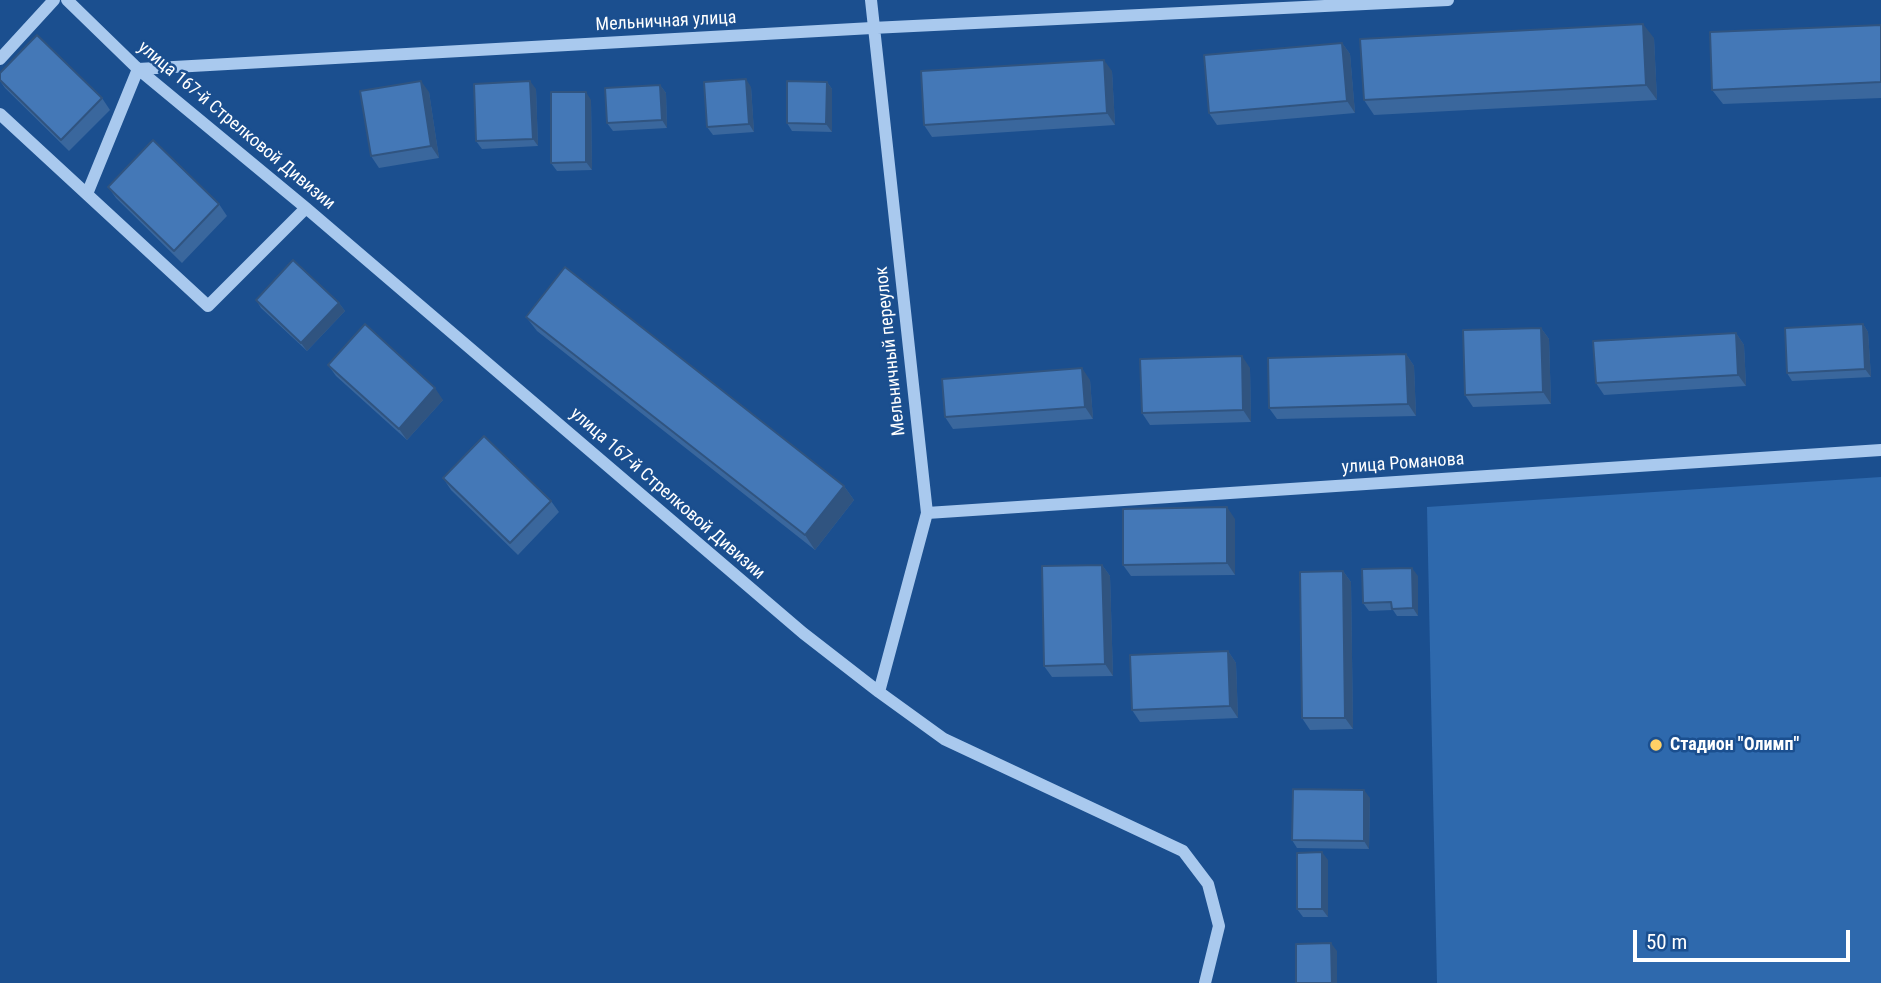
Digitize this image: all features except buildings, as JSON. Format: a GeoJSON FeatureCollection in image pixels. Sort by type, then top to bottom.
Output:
{"type":"FeatureCollection","features":[{"type":"Feature","properties":{"kind":"street"},"geometry":{"type":"LineString","coordinates":[[0,59],[54,0]]}},
{"type":"Feature","properties":{"kind":"street","name":"улица 167-й Стрелковой Дивизии"},"geometry":{"type":"LineString","coordinates":[[67,0],[138,69],[306,208],[803,633],[879,692],[944,739],[1183,851],[1208,884],[1219,926],[1205,983]]}},
{"type":"Feature","properties":{"kind":"street","name":"Мельничный переулок"},"geometry":{"type":"LineString","coordinates":[[871,0],[927,513],[879,692]]}},
{"type":"Feature","properties":{"kind":"street","name":"Мельничная улица"},"geometry":{"type":"LineString","coordinates":[[138,69],[873,28],[1448,0]]}},
{"type":"Feature","properties":{"kind":"street"},"geometry":{"type":"LineString","coordinates":[[87,194],[138,69]]}},
{"type":"Feature","properties":{"kind":"street"},"geometry":{"type":"LineString","coordinates":[[0,114],[208,306],[306,208]]}},
{"type":"Feature","properties":{"kind":"street","name":"улица Романова"},"geometry":{"type":"LineString","coordinates":[[927,513],[1881,450]]}},
{"type":"Feature","properties":{"kind":"shaded area","name":"Стадион \"Олимп\""},"geometry":{"type":"Polygon","coordinates":[[[1881,477],[1881,983],[1437,983],[1427,507],[1881,477]]]}},
{"type":"Feature","properties":{"kind":"place","name":"Стадион \"Олимп\""},"geometry":{"type":"Point","coordinates":[1656,745]}}]}
